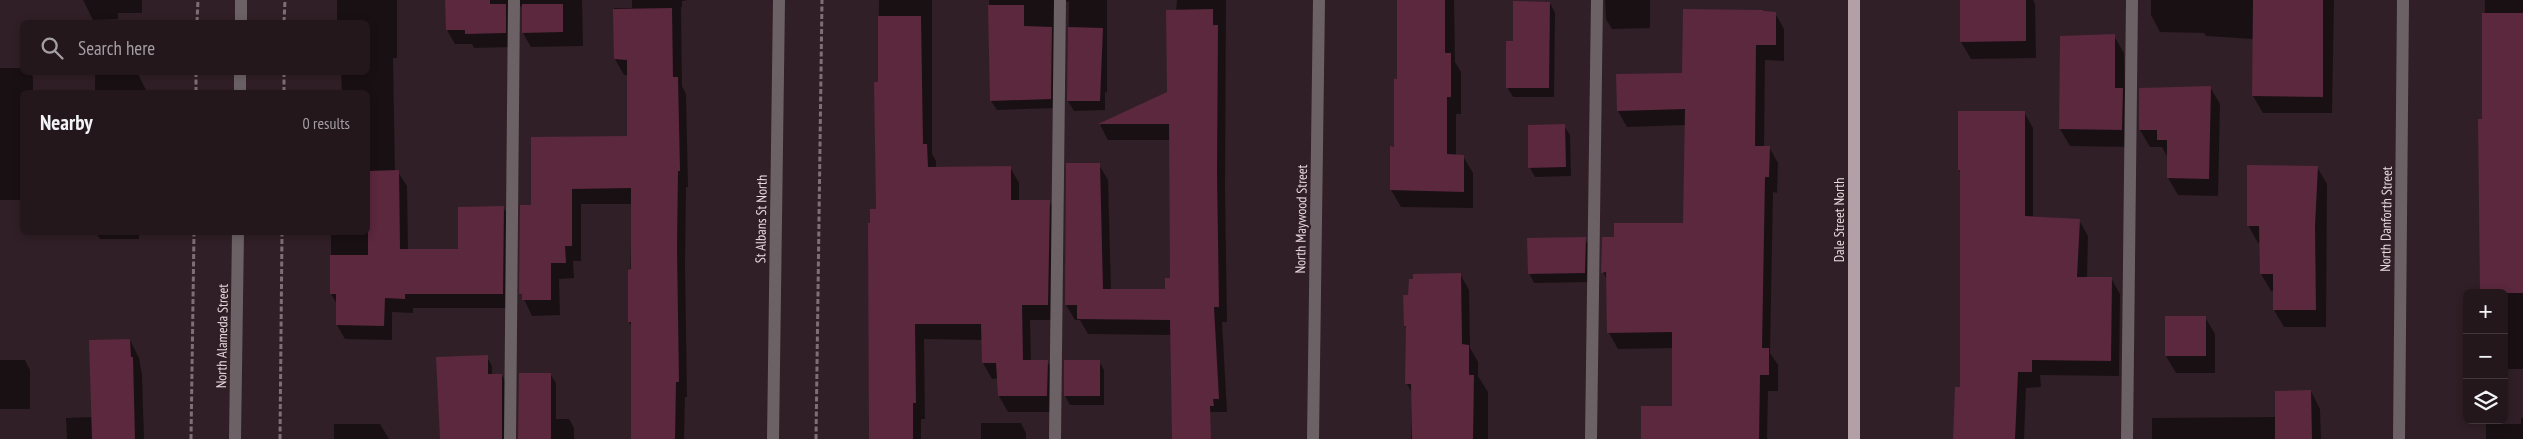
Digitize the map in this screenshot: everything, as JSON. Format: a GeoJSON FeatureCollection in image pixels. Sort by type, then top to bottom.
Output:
{"type":"FeatureCollection","features":[{"type":"Feature","properties":{"kind":"main road","name":"Dale Street North"},"geometry":{"type":"LineString","coordinates":[[1854,0],[1854,439]]}},
{"type":"Feature","properties":{"kind":"street"},"geometry":{"type":"LineString","coordinates":[[241,0],[241,20]]}},
{"type":"Feature","properties":{"kind":"street"},"geometry":{"type":"LineString","coordinates":[[510,439],[514,0]]}},
{"type":"Feature","properties":{"kind":"street","name":"St Albans St North"},"geometry":{"type":"LineString","coordinates":[[773,439],[779,0]]}},
{"type":"Feature","properties":{"kind":"street"},"geometry":{"type":"LineString","coordinates":[[1055,439],[1060,0]]}},
{"type":"Feature","properties":{"kind":"street","name":"North Maywood Street"},"geometry":{"type":"LineString","coordinates":[[1313,439],[1319,0]]}},
{"type":"Feature","properties":{"kind":"street"},"geometry":{"type":"LineString","coordinates":[[1591,439],[1597,0]]}},
{"type":"Feature","properties":{"kind":"street"},"geometry":{"type":"LineString","coordinates":[[2127,439],[2132,0]]}},
{"type":"Feature","properties":{"kind":"street","name":"North Danforth Street"},"geometry":{"type":"LineString","coordinates":[[2399,439],[2403,0]]}},
{"type":"Feature","properties":{"kind":"street"},"geometry":{"type":"LineString","coordinates":[[240,75],[240,90]]}},
{"type":"Feature","properties":{"kind":"street","name":"North Alameda Street"},"geometry":{"type":"LineString","coordinates":[[235,439],[238,235]]}},
{"type":"Feature","properties":{"kind":"path"},"geometry":{"type":"LineString","coordinates":[[197,20],[198,0]]}},
{"type":"Feature","properties":{"kind":"path"},"geometry":{"type":"LineString","coordinates":[[284,20],[285,0]]}},
{"type":"Feature","properties":{"kind":"path"},"geometry":{"type":"LineString","coordinates":[[816,439],[822,0]]}},
{"type":"Feature","properties":{"kind":"path"},"geometry":{"type":"LineString","coordinates":[[196,75],[196,90]]}},
{"type":"Feature","properties":{"kind":"path"},"geometry":{"type":"LineString","coordinates":[[284,75],[284,90]]}},
{"type":"Feature","properties":{"kind":"path"},"geometry":{"type":"LineString","coordinates":[[191,439],[194,235]]}},
{"type":"Feature","properties":{"kind":"path"},"geometry":{"type":"LineString","coordinates":[[280,439],[282,235]]}},
{"type":"Feature","properties":{"kind":"building"},"geometry":{"type":"Polygon","coordinates":[[[445,0],[490,0],[490,4],[506,4],[506,33],[465,34],[465,30],[446,30],[445,0]]]}},
{"type":"Feature","properties":{"kind":"building"},"geometry":{"type":"Polygon","coordinates":[[[1397,0],[1445,0],[1445,53],[1451,53],[1451,97],[1447,97],[1447,154],[1464,155],[1464,192],[1390,190],[1390,146],[1394,147],[1394,79],[1397,79],[1397,0]]]}},
{"type":"Feature","properties":{"kind":"building"},"geometry":{"type":"Polygon","coordinates":[[[1960,0],[2026,0],[2026,41],[1960,42],[1960,0]]]}},
{"type":"Feature","properties":{"kind":"building"},"geometry":{"type":"Polygon","coordinates":[[[2253,0],[2323,0],[2323,97],[2252,96],[2253,0]]]}},
{"type":"Feature","properties":{"kind":"building"},"geometry":{"type":"Polygon","coordinates":[[[1513,1],[1550,2],[1549,88],[1506,88],[1506,41],[1513,41],[1513,1]]]}},
{"type":"Feature","properties":{"kind":"building"},"geometry":{"type":"Polygon","coordinates":[[[522,4],[563,4],[563,32],[522,33],[522,4]]]}},
{"type":"Feature","properties":{"kind":"building"},"geometry":{"type":"Polygon","coordinates":[[[988,5],[1024,5],[1024,26],[1052,27],[1051,99],[990,101],[988,5]]]}},
{"type":"Feature","properties":{"kind":"building"},"geometry":{"type":"Polygon","coordinates":[[[672,8],[673,77],[678,77],[680,171],[678,171],[677,248],[679,382],[676,382],[675,439],[631,439],[631,322],[628,322],[628,270],[631,269],[631,188],[572,189],[572,246],[565,246],[566,263],[551,263],[551,300],[522,300],[522,294],[519,294],[520,205],[531,205],[531,137],[627,136],[627,60],[614,59],[613,9],[672,8]]]}},
{"type":"Feature","properties":{"kind":"building"},"geometry":{"type":"Polygon","coordinates":[[[1213,9],[1213,25],[1218,25],[1217,173],[1219,307],[1214,307],[1219,399],[1213,399],[1214,406],[1210,406],[1211,439],[1172,439],[1170,320],[1077,319],[1077,305],[1065,305],[1066,163],[1100,163],[1103,289],[1165,289],[1165,278],[1170,278],[1169,124],[1098,124],[1167,92],[1166,10],[1213,9]]]}},
{"type":"Feature","properties":{"kind":"building"},"geometry":{"type":"Polygon","coordinates":[[[1683,9],[1763,10],[1776,12],[1776,45],[1756,45],[1755,146],[1770,146],[1769,177],[1765,177],[1762,348],[1769,348],[1769,375],[1760,375],[1759,439],[1641,439],[1641,406],[1672,406],[1672,332],[1607,333],[1606,272],[1601,273],[1602,237],[1614,237],[1614,223],[1683,223],[1685,109],[1617,111],[1616,74],[1682,73],[1683,9]]]}},
{"type":"Feature","properties":{"kind":"building"},"geometry":{"type":"Polygon","coordinates":[[[2482,13],[2523,13],[2523,293],[2508,293],[2508,289],[2480,289],[2478,119],[2482,119],[2482,13]]]}},
{"type":"Feature","properties":{"kind":"building"},"geometry":{"type":"Polygon","coordinates":[[[878,16],[921,16],[923,144],[927,144],[928,167],[1011,166],[1011,200],[1050,200],[1048,305],[1022,305],[1023,360],[1048,360],[1047,396],[998,396],[996,363],[982,363],[981,324],[915,324],[916,403],[913,403],[913,439],[869,439],[868,223],[870,223],[870,209],[876,209],[874,82],[878,82],[878,16]]]}},
{"type":"Feature","properties":{"kind":"building"},"geometry":{"type":"Polygon","coordinates":[[[1068,27],[1103,28],[1100,101],[1067,101],[1068,27]]]}},
{"type":"Feature","properties":{"kind":"building"},"geometry":{"type":"Polygon","coordinates":[[[2115,34],[2115,88],[2123,88],[2122,130],[2059,129],[2060,36],[2115,34]]]}},
{"type":"Feature","properties":{"kind":"building"},"geometry":{"type":"Polygon","coordinates":[[[2211,86],[2209,179],[2167,178],[2167,140],[2157,140],[2157,130],[2139,130],[2139,88],[2211,86]]]}},
{"type":"Feature","properties":{"kind":"building"},"geometry":{"type":"Polygon","coordinates":[[[1958,111],[2025,111],[2025,216],[2080,219],[2077,277],[2112,277],[2111,361],[2032,360],[2032,372],[2018,372],[2015,439],[1953,439],[1955,387],[1960,387],[1960,170],[1958,170],[1958,111]]]}},
{"type":"Feature","properties":{"kind":"building"},"geometry":{"type":"Polygon","coordinates":[[[1565,124],[1566,167],[1528,168],[1528,125],[1565,124]]]}},
{"type":"Feature","properties":{"kind":"building"},"geometry":{"type":"Polygon","coordinates":[[[2247,165],[2318,166],[2315,226],[2316,310],[2273,310],[2273,274],[2260,274],[2259,226],[2247,226],[2247,165]]]}},
{"type":"Feature","properties":{"kind":"building"},"geometry":{"type":"Polygon","coordinates":[[[399,170],[400,249],[458,249],[458,207],[504,206],[503,294],[405,294],[405,299],[385,298],[384,326],[336,325],[336,294],[330,294],[330,255],[368,255],[368,235],[370,235],[370,171],[399,170]]]}},
{"type":"Feature","properties":{"kind":"building"},"geometry":{"type":"Polygon","coordinates":[[[1586,237],[1585,273],[1528,274],[1527,238],[1586,237]]]}},
{"type":"Feature","properties":{"kind":"building"},"geometry":{"type":"Polygon","coordinates":[[[1461,273],[1462,344],[1469,345],[1469,375],[1474,375],[1473,439],[1412,439],[1411,384],[1405,384],[1406,326],[1404,326],[1403,295],[1408,295],[1409,279],[1413,279],[1413,274],[1461,273]]]}},
{"type":"Feature","properties":{"kind":"building"},"geometry":{"type":"Polygon","coordinates":[[[2165,316],[2206,316],[2206,356],[2165,356],[2165,316]]]}},
{"type":"Feature","properties":{"kind":"building"},"geometry":{"type":"Polygon","coordinates":[[[130,339],[131,357],[133,357],[135,439],[92,439],[89,340],[130,339]]]}},
{"type":"Feature","properties":{"kind":"building"},"geometry":{"type":"Polygon","coordinates":[[[488,355],[488,374],[502,374],[502,439],[440,439],[436,357],[488,355]]]}},
{"type":"Feature","properties":{"kind":"building"},"geometry":{"type":"Polygon","coordinates":[[[1064,360],[1100,360],[1100,396],[1064,396],[1064,360]]]}},
{"type":"Feature","properties":{"kind":"building"},"geometry":{"type":"Polygon","coordinates":[[[519,373],[551,373],[551,439],[518,439],[519,373]]]}},
{"type":"Feature","properties":{"kind":"building"},"geometry":{"type":"Polygon","coordinates":[[[2311,390],[2312,439],[2275,439],[2275,391],[2311,390]]]}}]}
